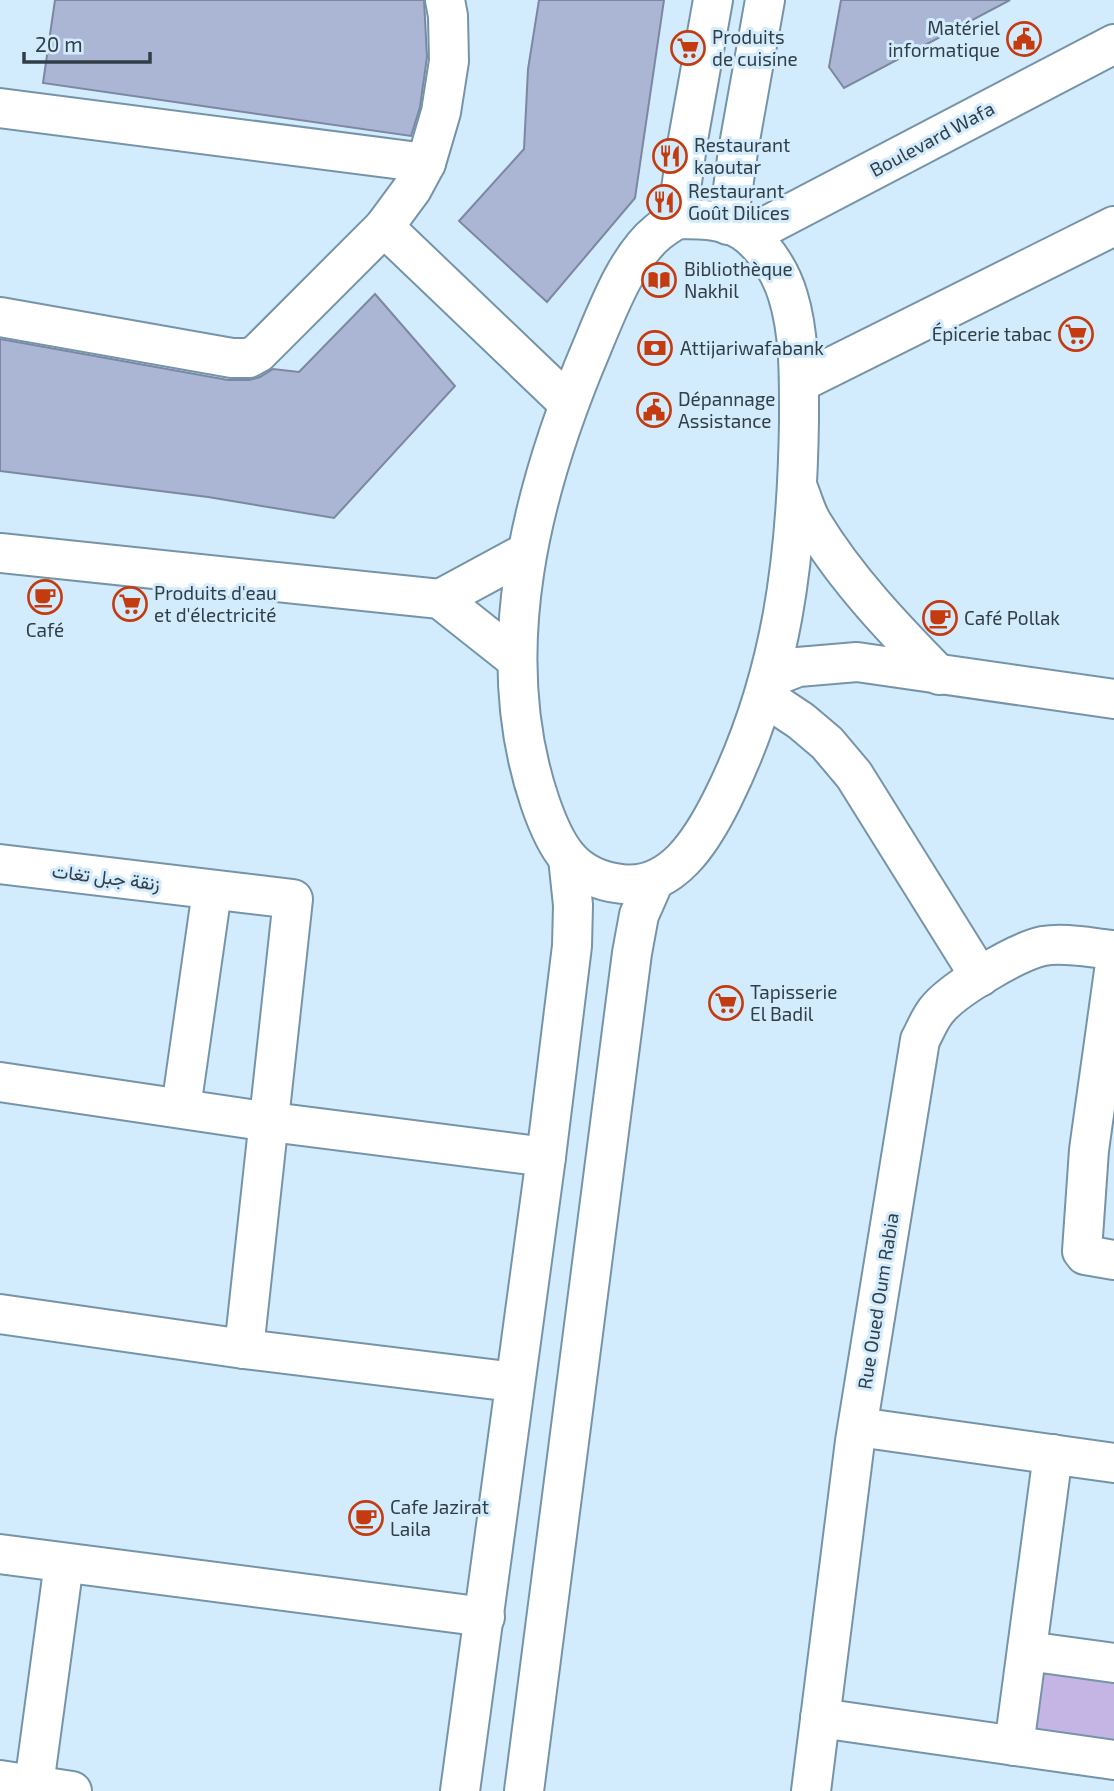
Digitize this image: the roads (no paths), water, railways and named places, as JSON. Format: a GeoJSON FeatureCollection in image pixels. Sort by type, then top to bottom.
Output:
{"type":"FeatureCollection","features":[{"type":"Feature","properties":{"kind":"street"},"geometry":{"type":"LineString","coordinates":[[0,317],[232,358],[249,358],[263,348],[384,227],[412,189],[426,163],[441,112],[449,61],[445,0]]}},
{"type":"Feature","properties":{"kind":"street"},"geometry":{"type":"LineString","coordinates":[[677,219],[687,145],[713,0]]}},
{"type":"Feature","properties":{"kind":"street"},"geometry":{"type":"LineString","coordinates":[[739,230],[738,151],[765,0]]}},
{"type":"Feature","properties":{"kind":"street","name":"Boulevard Wafa"},"geometry":{"type":"LineString","coordinates":[[739,230],[1114,44]]}},
{"type":"Feature","properties":{"kind":"street"},"geometry":{"type":"LineString","coordinates":[[0,108],[426,163]]}},
{"type":"Feature","properties":{"kind":"street"},"geometry":{"type":"LineString","coordinates":[[677,219],[710,219],[739,230],[777,271],[788,296],[794,323],[799,383],[798,488],[786,594],[767,688],[743,758],[714,816],[690,852],[674,869],[654,881],[631,885],[608,883],[587,877],[568,858],[550,830],[523,743],[517,660],[519,608],[527,552],[550,457],[568,403],[601,324],[639,254],[656,233],[677,219]]}},
{"type":"Feature","properties":{"kind":"street"},"geometry":{"type":"LineString","coordinates":[[799,383],[1114,226]]}},
{"type":"Feature","properties":{"kind":"street"},"geometry":{"type":"LineString","coordinates":[[384,227],[568,403]]}},
{"type":"Feature","properties":{"kind":"street"},"geometry":{"type":"LineString","coordinates":[[798,488],[811,522],[856,583],[939,675]]}},
{"type":"Feature","properties":{"kind":"street"},"geometry":{"type":"LineString","coordinates":[[440,599],[527,552]]}},
{"type":"Feature","properties":{"kind":"street"},"geometry":{"type":"LineString","coordinates":[[0,553],[440,599],[517,660]]}},
{"type":"Feature","properties":{"kind":"street"},"geometry":{"type":"LineString","coordinates":[[767,688],[798,667],[858,662],[1114,699]]}},
{"type":"Feature","properties":{"kind":"street"},"geometry":{"type":"LineString","coordinates":[[767,688],[827,743],[854,775],[980,977]]}},
{"type":"Feature","properties":{"kind":"street"},"geometry":{"type":"LineString","coordinates":[[460,1791],[572,946],[573,905],[568,858]]}},
{"type":"Feature","properties":{"kind":"street","name":"زنقة جبل تغات"},"geometry":{"type":"LineString","coordinates":[[0,864],[293,899],[267,1122]]}},
{"type":"Feature","properties":{"kind":"street"},"geometry":{"type":"LineString","coordinates":[[524,1791],[632,953],[639,915],[654,881]]}},
{"type":"Feature","properties":{"kind":"street"},"geometry":{"type":"LineString","coordinates":[[181,1108],[212,891]]}},
{"type":"Feature","properties":{"kind":"street","name":"Rue Oued Oum Rabia"},"geometry":{"type":"LineString","coordinates":[[811,1791],[858,1427],[920,1040],[935,1012],[950,997],[1024,953],[1043,946],[1061,945],[1114,950]]}},
{"type":"Feature","properties":{"kind":"street"},"geometry":{"type":"LineString","coordinates":[[1114,971],[1102,1151],[1082,1251],[1085,1255],[1114,1260]]}},
{"type":"Feature","properties":{"kind":"street"},"geometry":{"type":"LineString","coordinates":[[0,1082],[267,1122],[546,1157]]}},
{"type":"Feature","properties":{"kind":"street"},"geometry":{"type":"LineString","coordinates":[[244,1349],[267,1122]]}},
{"type":"Feature","properties":{"kind":"street"},"geometry":{"type":"LineString","coordinates":[[0,1314],[244,1349],[514,1382]]}},
{"type":"Feature","properties":{"kind":"street"},"geometry":{"type":"LineString","coordinates":[[858,1427],[1114,1463]]}},
{"type":"Feature","properties":{"kind":"street"},"geometry":{"type":"LineString","coordinates":[[1014,1746],[1053,1454]]}},
{"type":"Feature","properties":{"kind":"street"},"geometry":{"type":"LineString","coordinates":[[0,1555],[485,1617]]}},
{"type":"Feature","properties":{"kind":"street"},"geometry":{"type":"LineString","coordinates":[[64,1563],[17,1783],[72,1791]]}},
{"type":"Feature","properties":{"kind":"street"},"geometry":{"type":"LineString","coordinates":[[1027,1651],[1114,1663]]}},
{"type":"Feature","properties":{"kind":"street"},"geometry":{"type":"LineString","coordinates":[[820,1718],[1114,1760]]}},
{"type":"Feature","properties":{"kind":"place","name":"Matériel informatique"},"geometry":{"type":"Point","coordinates":[1024,39]}},
{"type":"Feature","properties":{"kind":"place","name":"Produits de cuisine"},"geometry":{"type":"Point","coordinates":[688,48]}},
{"type":"Feature","properties":{"kind":"place","name":"Restaurant kaoutar"},"geometry":{"type":"Point","coordinates":[670,156]}},
{"type":"Feature","properties":{"kind":"place","name":"Restaurant Goût Dilices"},"geometry":{"type":"Point","coordinates":[664,202]}},
{"type":"Feature","properties":{"kind":"place","name":"Bibliothèque Nakhil"},"geometry":{"type":"Point","coordinates":[659,280]}},
{"type":"Feature","properties":{"kind":"place","name":"Épicerie tabac"},"geometry":{"type":"Point","coordinates":[1076,334]}},
{"type":"Feature","properties":{"kind":"place","name":"Attijariwafabank"},"geometry":{"type":"Point","coordinates":[655,348]}},
{"type":"Feature","properties":{"kind":"place","name":"Dépannage Assistance"},"geometry":{"type":"Point","coordinates":[654,410]}},
{"type":"Feature","properties":{"kind":"place","name":"Café"},"geometry":{"type":"Point","coordinates":[45,597]}},
{"type":"Feature","properties":{"kind":"place","name":"Produits d'eau et d'électricité"},"geometry":{"type":"Point","coordinates":[130,604]}},
{"type":"Feature","properties":{"kind":"place","name":"Café Pollak"},"geometry":{"type":"Point","coordinates":[940,618]}},
{"type":"Feature","properties":{"kind":"place","name":"Tapisserie El Badil"},"geometry":{"type":"Point","coordinates":[726,1003]}},
{"type":"Feature","properties":{"kind":"place","name":"Cafe Jazirat Laila"},"geometry":{"type":"Point","coordinates":[366,1518]}}]}
